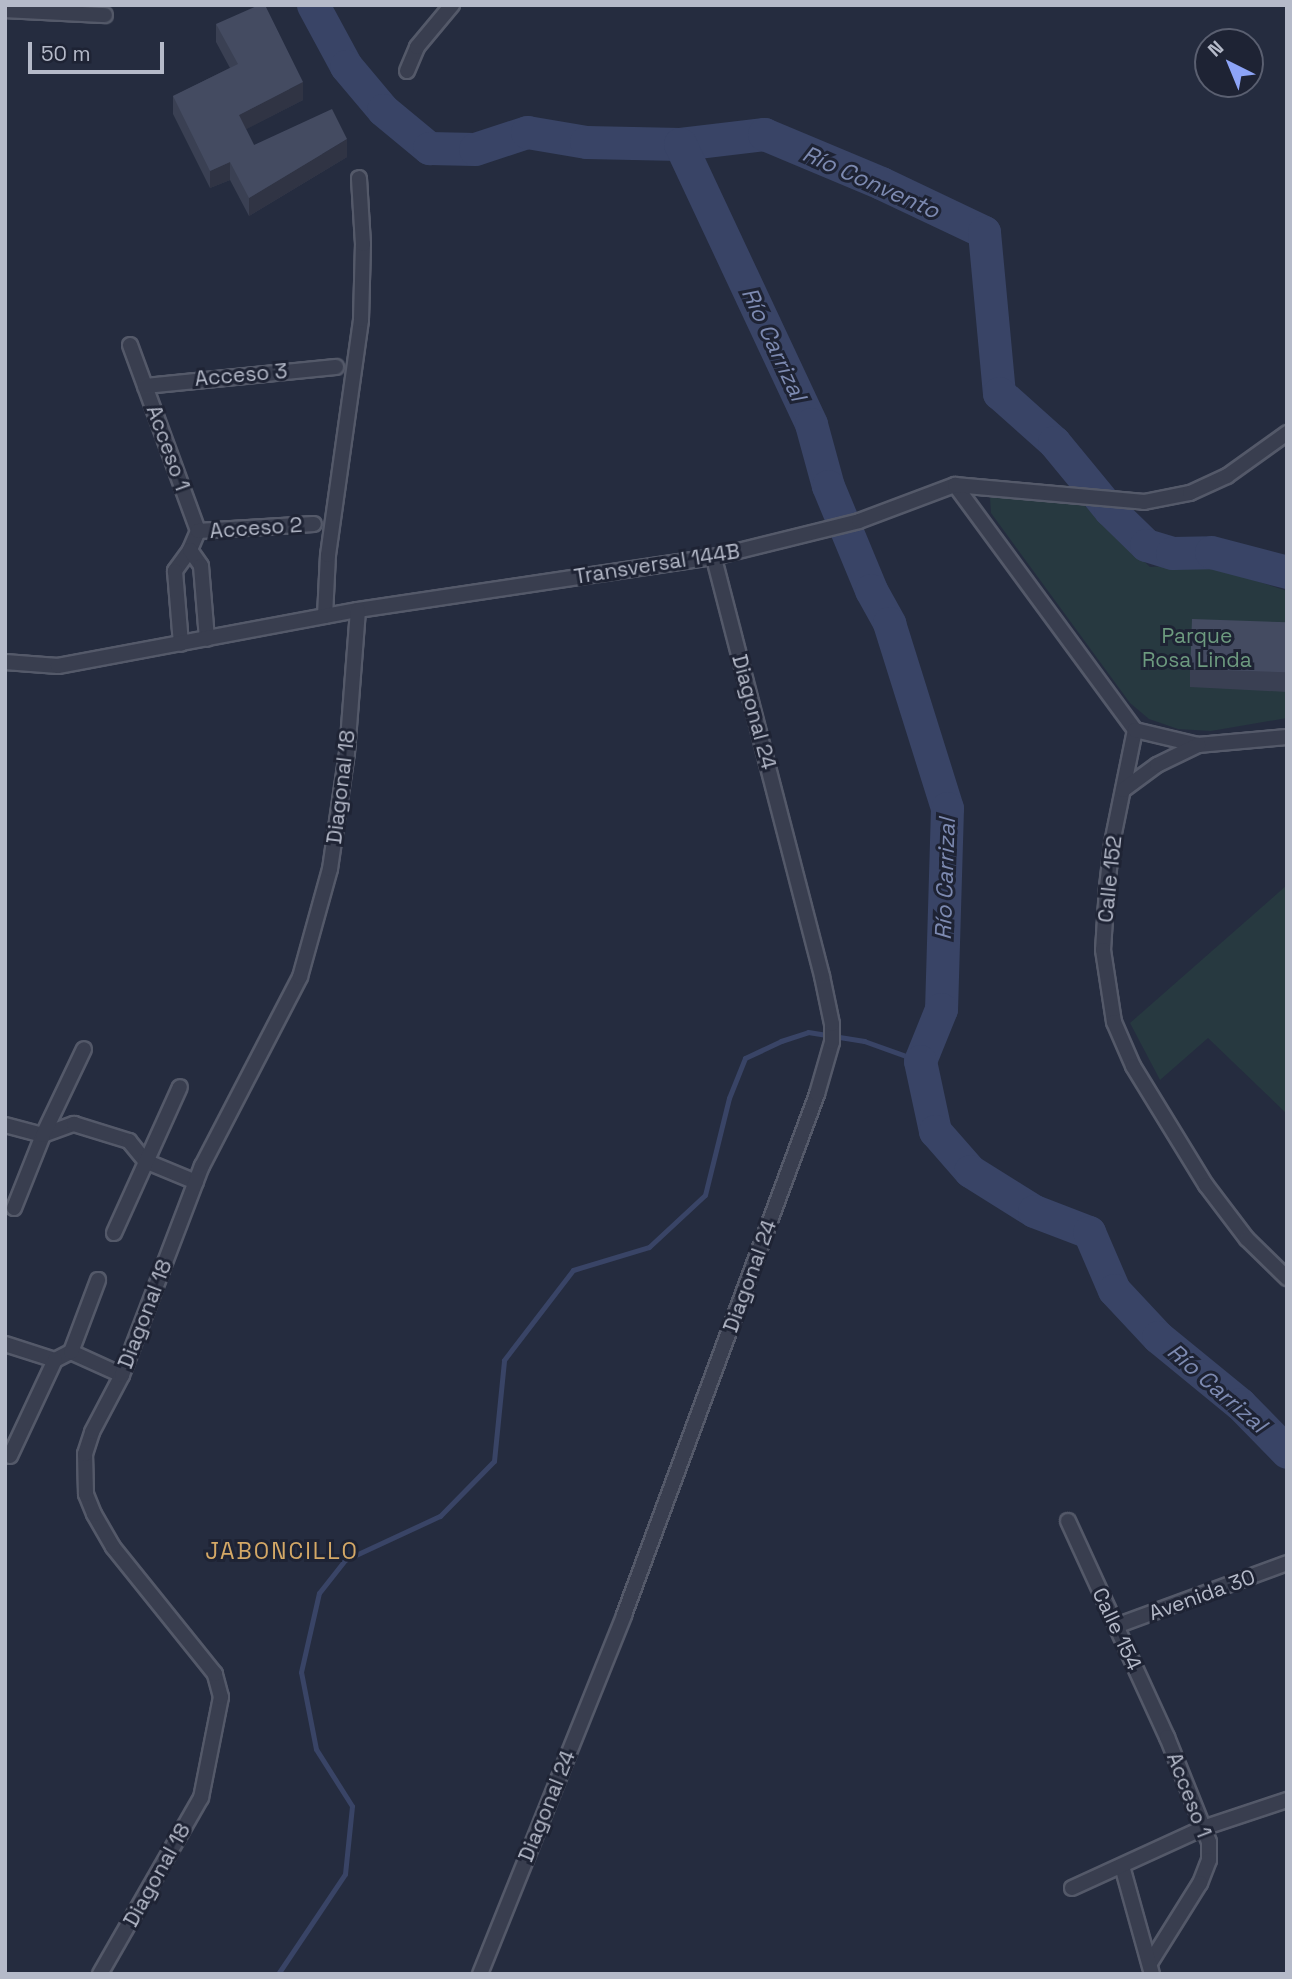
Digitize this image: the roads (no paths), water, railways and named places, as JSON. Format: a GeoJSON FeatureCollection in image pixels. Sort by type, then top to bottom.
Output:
{"type":"FeatureCollection","features":[{"type":"Feature","properties":{"kind":"street"},"geometry":{"type":"LineString","coordinates":[[407,71],[417,47],[452,5]]}},
{"type":"Feature","properties":{"kind":"street"},"geometry":{"type":"LineString","coordinates":[[5,10],[105,15]]}},
{"type":"Feature","properties":{"kind":"street"},"geometry":{"type":"LineString","coordinates":[[325,616],[328,555],[361,320],[363,244],[359,178]]}},
{"type":"Feature","properties":{"kind":"street","name":"Acceso 1"},"geometry":{"type":"LineString","coordinates":[[130,345],[198,531]]}},
{"type":"Feature","properties":{"kind":"street","name":"Acceso 3"},"geometry":{"type":"LineString","coordinates":[[145,386],[181,380],[337,367]]}},
{"type":"Feature","properties":{"kind":"street","name":"Transversal 144B"},"geometry":{"type":"LineString","coordinates":[[5,662],[58,666],[358,610],[714,557],[859,521],[955,485],[1144,502],[1190,493],[1227,476],[1287,433]]}},
{"type":"Feature","properties":{"kind":"street"},"geometry":{"type":"LineString","coordinates":[[955,485],[1135,730],[1198,745],[1287,737]]}},
{"type":"Feature","properties":{"kind":"street","name":"Acceso 2"},"geometry":{"type":"LineString","coordinates":[[198,531],[314,524]]}},
{"type":"Feature","properties":{"kind":"street"},"geometry":{"type":"LineString","coordinates":[[181,644],[175,571],[190,550],[198,531]]}},
{"type":"Feature","properties":{"kind":"street"},"geometry":{"type":"LineString","coordinates":[[190,550],[201,566],[207,639]]}},
{"type":"Feature","properties":{"kind":"street","name":"Diagonal 24"},"geometry":{"type":"LineString","coordinates":[[480,1974],[624,1615],[813,1107],[832,1042],[832,1024],[822,976],[714,557]]}},
{"type":"Feature","properties":{"kind":"street","name":"Diagonal 18"},"geometry":{"type":"LineString","coordinates":[[100,1974],[201,1798],[221,1697],[215,1674],[113,1547],[86,1494],[85,1454],[92,1432],[122,1375],[196,1182],[300,977],[332,856],[347,753],[358,610]]}},
{"type":"Feature","properties":{"kind":"street","name":"Calle 152"},"geometry":{"type":"LineString","coordinates":[[1135,730],[1111,854],[1103,950],[1111,1012],[1118,1037],[1153,1100],[1206,1185],[1247,1238],[1287,1278]]}},
{"type":"Feature","properties":{"kind":"street"},"geometry":{"type":"LineString","coordinates":[[1123,790],[1157,765],[1198,745]]}},
{"type":"Feature","properties":{"kind":"street"},"geometry":{"type":"LineString","coordinates":[[14,1208],[43,1135],[84,1049]]}},
{"type":"Feature","properties":{"kind":"street"},"geometry":{"type":"LineString","coordinates":[[114,1233],[180,1087]]}},
{"type":"Feature","properties":{"kind":"street"},"geometry":{"type":"LineString","coordinates":[[5,1125],[43,1135],[75,1124],[129,1142],[145,1161],[196,1182]]}},
{"type":"Feature","properties":{"kind":"street"},"geometry":{"type":"LineString","coordinates":[[10,1456],[55,1360],[71,1352],[98,1280]]}},
{"type":"Feature","properties":{"kind":"street"},"geometry":{"type":"LineString","coordinates":[[5,1344],[55,1360]]}},
{"type":"Feature","properties":{"kind":"street"},"geometry":{"type":"LineString","coordinates":[[71,1352],[122,1375]]}},
{"type":"Feature","properties":{"kind":"street","name":"Calle 154"},"geometry":{"type":"LineString","coordinates":[[1068,1521],[1167,1737]]}},
{"type":"Feature","properties":{"kind":"street","name":"Avenida 30"},"geometry":{"type":"LineString","coordinates":[[1116,1626],[1287,1563]]}},
{"type":"Feature","properties":{"kind":"street","name":"Acceso 1"},"geometry":{"type":"LineString","coordinates":[[1151,1968],[1200,1883],[1209,1860],[1209,1842],[1167,1737]]}},
{"type":"Feature","properties":{"kind":"street"},"geometry":{"type":"LineString","coordinates":[[1072,1888],[1203,1828],[1287,1800]]}},
{"type":"Feature","properties":{"kind":"street"},"geometry":{"type":"LineString","coordinates":[[1122,1866],[1151,1968]]}},
{"type":"Feature","properties":{"kind":"waterway","name":"Río Convento"},"geometry":{"type":"LineString","coordinates":[[313,5],[346,66],[383,110],[429,148],[475,149],[527,132],[586,142],[680,144],[764,134],[881,183],[984,232],[999,393],[1054,442],[1110,510],[1146,545],[1172,553],[1211,552],[1287,572]]}},
{"type":"Feature","properties":{"kind":"waterway","name":"Río Carrizal"},"geometry":{"type":"LineString","coordinates":[[680,144],[811,424],[828,486],[871,590],[889,623],[947,808],[941,1009],[920,1061],[935,1131],[970,1171],[1034,1211],[1089,1232],[1114,1290],[1158,1337],[1240,1404],[1287,1452]]}},
{"type":"Feature","properties":{"kind":"waterway"},"geometry":{"type":"LineString","coordinates":[[278,1974],[345,1874],[352,1806],[316,1749],[301,1672],[319,1593],[345,1560],[440,1516],[494,1461],[504,1360],[573,1270],[649,1247],[705,1195],[729,1098],[745,1058],[808,1032],[864,1041],[920,1061]]}},
{"type":"Feature","properties":{"kind":"district","name":"JABONCILLO"},"geometry":{"type":"Point","coordinates":[282,1551]}},
{"type":"Feature","properties":{"kind":"park label","name":"Parque Rosa Linda"},"geometry":{"type":"Point","coordinates":[1197,648]}}]}
